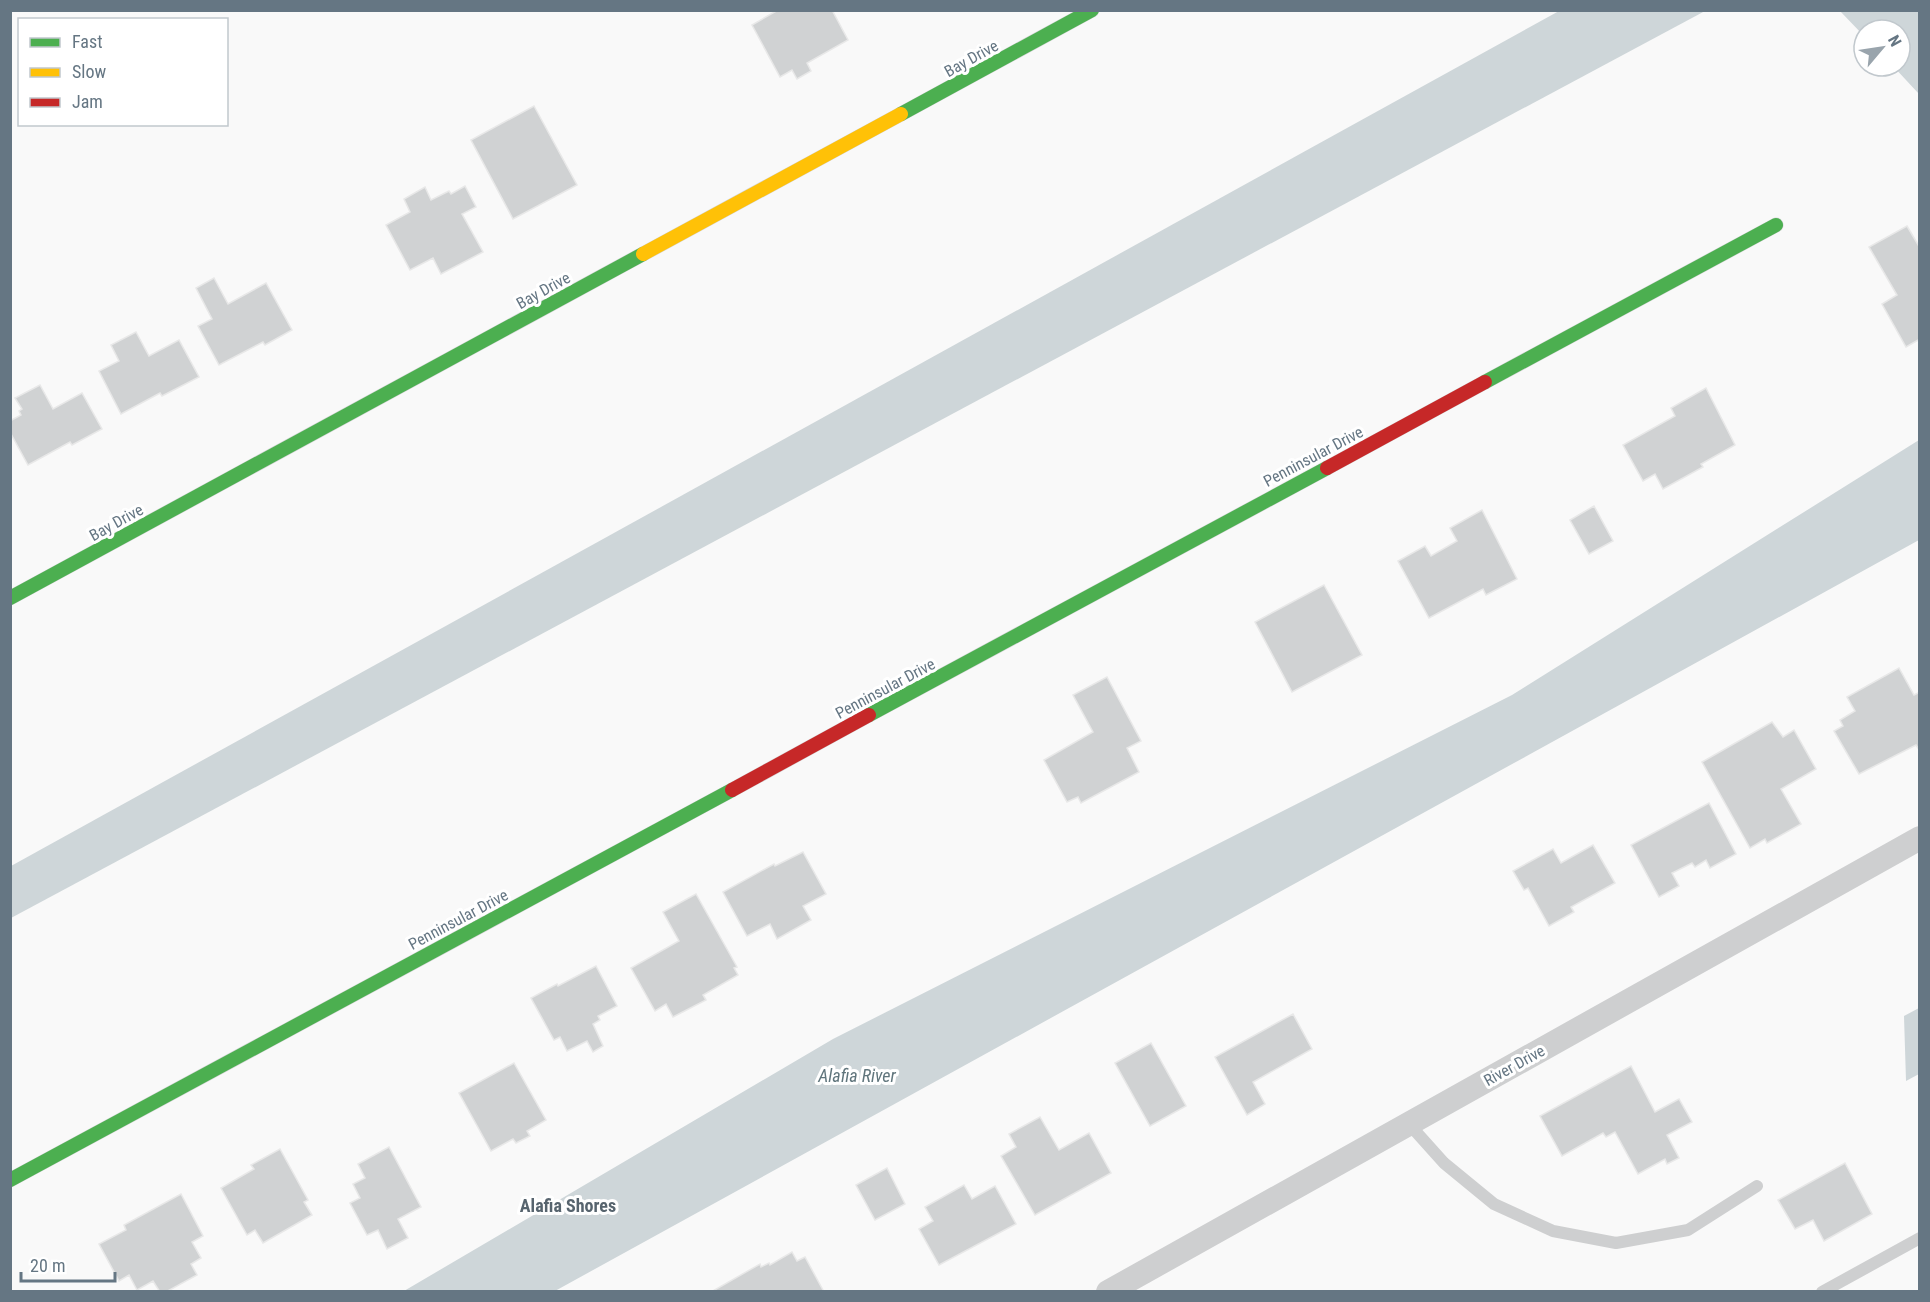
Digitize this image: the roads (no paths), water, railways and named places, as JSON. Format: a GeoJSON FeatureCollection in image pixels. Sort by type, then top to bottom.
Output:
{"type":"FeatureCollection","features":[{"type":"Feature","properties":{"kind":"street","name":"Bay Drive"},"geometry":{"type":"LineString","coordinates":[[10,598],[1092,10]]}},
{"type":"Feature","properties":{"kind":"street","name":"Penninsular Drive"},"geometry":{"type":"LineString","coordinates":[[10,1180],[1776,225]]}},
{"type":"Feature","properties":{"kind":"street","name":"River Drive"},"geometry":{"type":"LineString","coordinates":[[1108,1292],[1920,838]]}},
{"type":"Feature","properties":{"kind":"lane"},"geometry":{"type":"LineString","coordinates":[[1409,1124],[1444,1163],[1494,1204],[1553,1231],[1616,1243],[1688,1230],[1757,1186]]}},
{"type":"Feature","properties":{"kind":"lane"},"geometry":{"type":"LineString","coordinates":[[1822,1292],[1920,1238]]}},
{"type":"Feature","properties":{"kind":"water"},"geometry":{"type":"Polygon","coordinates":[[[1559,11],[1705,11],[11,918],[11,866],[1559,11]]]}},
{"type":"Feature","properties":{"kind":"water"},"geometry":{"type":"Polygon","coordinates":[[[1840,11],[1919,11],[1919,94],[1904,78],[1912,78],[1912,18],[1852,18],[1852,24],[1840,11]]]}},
{"type":"Feature","properties":{"kind":"water","name":"Alafia River"},"geometry":{"type":"Polygon","coordinates":[[[1919,440],[1919,540],[555,1291],[404,1291],[833,1039],[1512,695],[1919,440]]]}},
{"type":"Feature","properties":{"kind":"water"},"geometry":{"type":"Polygon","coordinates":[[[1919,1008],[1919,1074],[1906,1081],[1904,1016],[1919,1008]]]}},
{"type":"Feature","properties":{"kind":"district","name":"Alafia Shores"},"geometry":{"type":"Point","coordinates":[568,1206]}}]}
